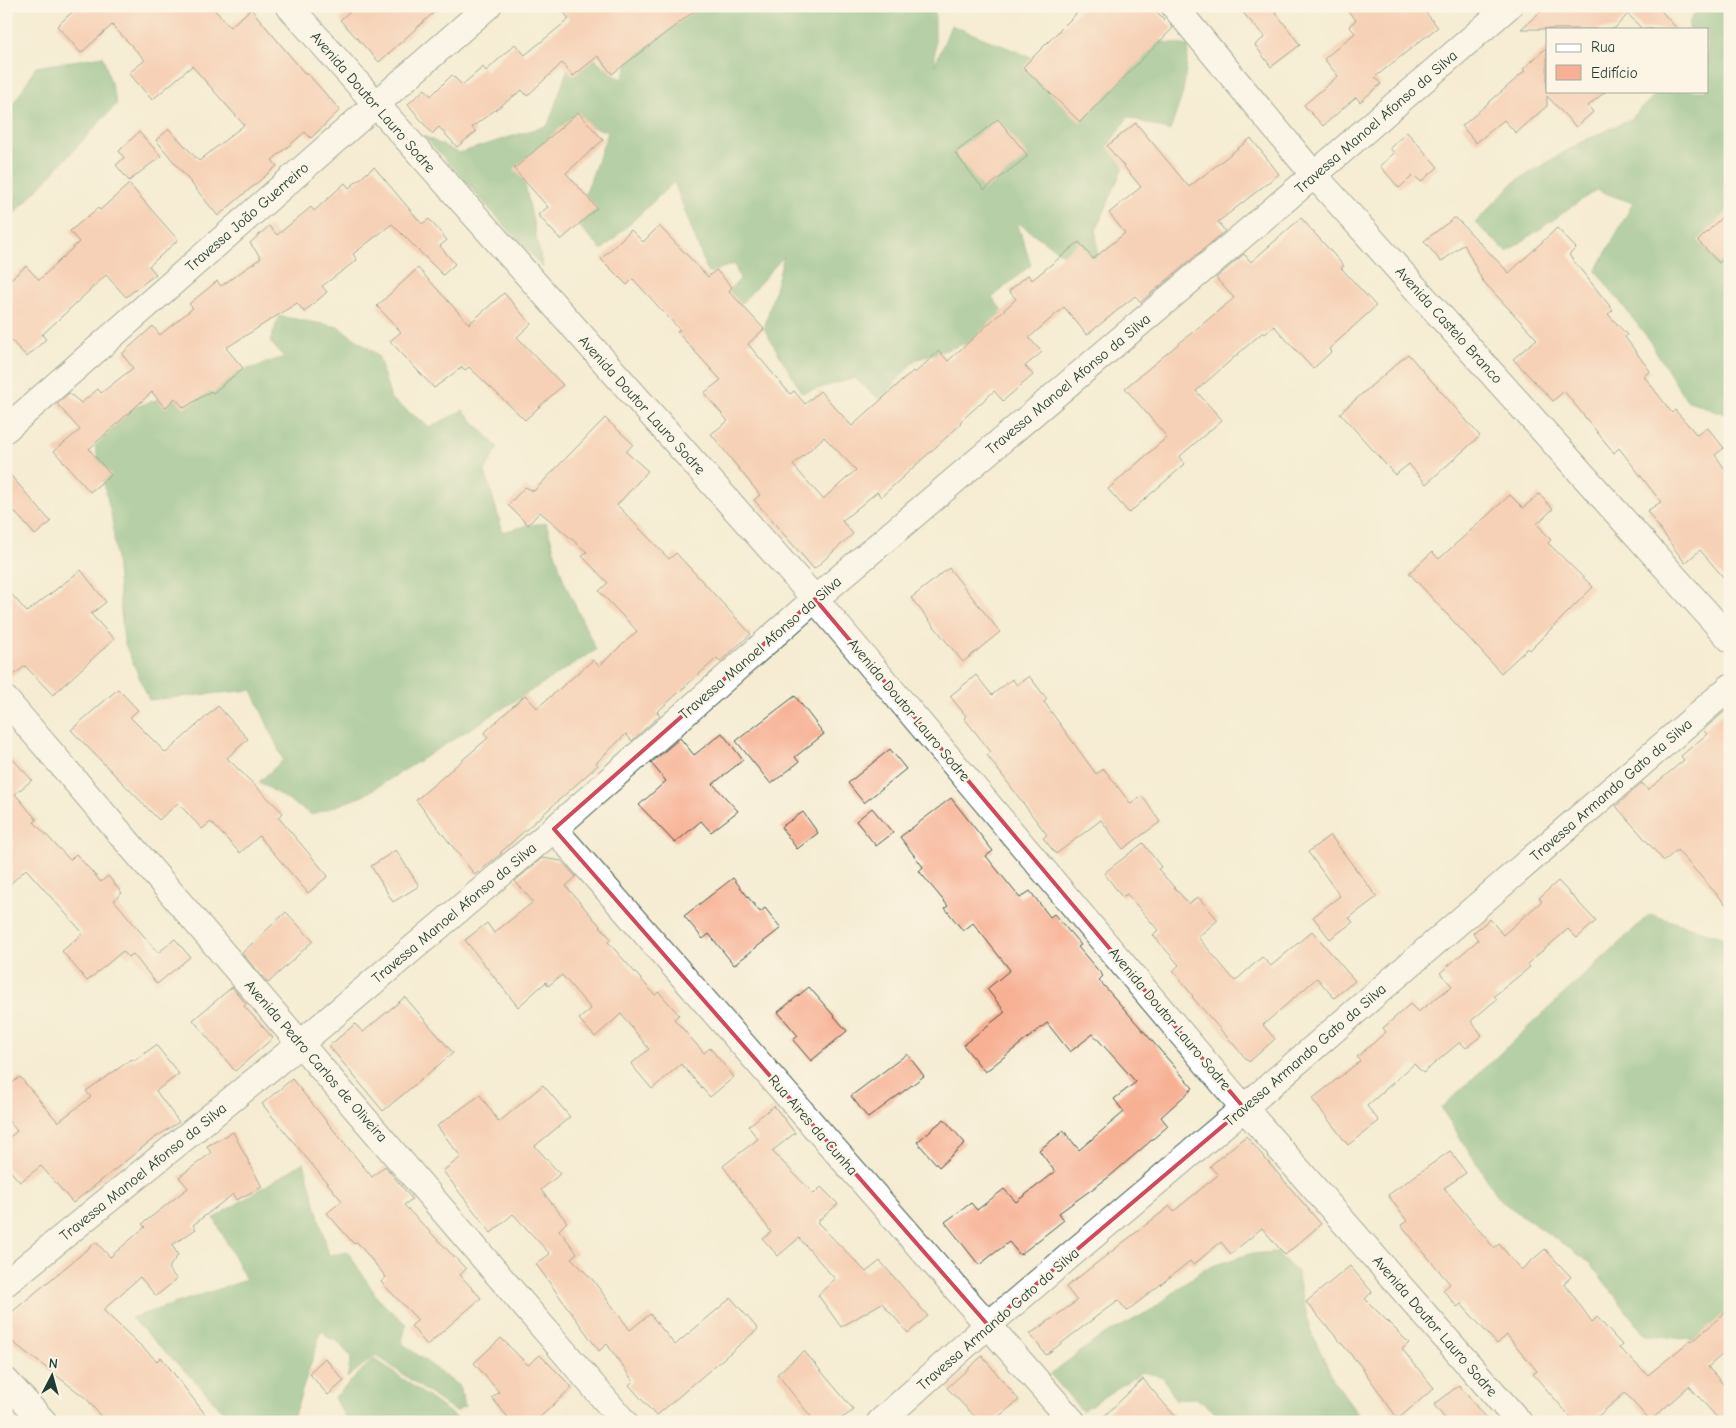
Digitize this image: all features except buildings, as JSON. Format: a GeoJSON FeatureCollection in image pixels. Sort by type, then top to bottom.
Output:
{"type":"FeatureCollection","features":[{"type":"Feature","properties":{"kind":"street","name":"Avenida Doutor Lauro Sodre"},"geometry":{"type":"LineString","coordinates":[[289,6],[815,599],[1244,1108],[1519,1422]]}},
{"type":"Feature","properties":{"kind":"street","name":"Travessa João Guerreiro"},"geometry":{"type":"LineString","coordinates":[[6,429],[488,6]]}},
{"type":"Feature","properties":{"kind":"street","name":"Avenida Castelo Branco"},"geometry":{"type":"LineString","coordinates":[[1174,6],[1314,175],[1730,639]]}},
{"type":"Feature","properties":{"kind":"street","name":"Travessa Manoel Afonso da Silva"},"geometry":{"type":"LineString","coordinates":[[6,1283],[301,1043],[554,829],[815,599],[1314,175],[1508,6]]}},
{"type":"Feature","properties":{"kind":"street","name":"Travessa Armando Gato da Silva"},"geometry":{"type":"LineString","coordinates":[[880,1422],[988,1325],[1244,1108],[1730,687]]}},
{"type":"Feature","properties":{"kind":"street","name":"Avenida Pedro Carlos de Oliveira"},"geometry":{"type":"LineString","coordinates":[[6,700],[624,1422]]}},
{"type":"Feature","properties":{"kind":"street","name":"Rua Aires da Cunha"},"geometry":{"type":"LineString","coordinates":[[554,829],[1073,1422]]}},
{"type":"Feature","properties":{"kind":"street"},"geometry":{"type":"LineString","coordinates":[[6,1381],[44,1422]]}},
{"type":"Feature","properties":{"kind":"highlighted area"},"geometry":{"type":"Polygon","coordinates":[[[815,599],[1244,1108],[988,1325],[554,829],[815,599]]]}},
{"type":"Feature","properties":{"kind":"green space"},"geometry":{"type":"Polygon","coordinates":[[[658,6],[935,6],[935,65],[951,25],[1038,60],[1158,41],[1189,46],[1183,93],[1170,131],[1128,117],[1110,143],[1123,168],[1096,231],[1100,281],[1017,222],[1031,265],[992,298],[1016,327],[915,360],[880,400],[855,378],[802,393],[764,329],[784,256],[741,304],[710,311],[740,279],[734,264],[708,273],[674,182],[602,250],[575,222],[608,132],[587,125],[524,180],[543,268],[424,136],[459,153],[548,125],[577,42],[612,74],[622,79],[649,10],[658,6]]]}},
{"type":"Feature","properties":{"kind":"green space"},"geometry":{"type":"Polygon","coordinates":[[[1700,6],[1730,6],[1730,416],[1686,400],[1647,337],[1596,271],[1633,203],[1596,190],[1507,252],[1475,223],[1514,182],[1578,144],[1630,119],[1658,92],[1708,92],[1708,28],[1689,28],[1689,22],[1700,6]]]}},
{"type":"Feature","properties":{"kind":"green space"},"geometry":{"type":"Polygon","coordinates":[[[103,56],[117,104],[6,223],[6,116],[36,67],[103,56]]]}},
{"type":"Feature","properties":{"kind":"green space"},"geometry":{"type":"Polygon","coordinates":[[[279,316],[339,327],[378,355],[391,399],[430,427],[463,410],[498,448],[485,471],[503,532],[528,525],[546,523],[564,581],[596,650],[363,796],[312,815],[259,782],[283,760],[252,690],[149,700],[124,642],[112,519],[95,446],[135,407],[284,357],[270,342],[279,316]]]}},
{"type":"Feature","properties":{"kind":"green space"},"geometry":{"type":"Polygon","coordinates":[[[1650,914],[1730,940],[1730,1349],[1727,1350],[1691,1340],[1644,1334],[1589,1262],[1501,1201],[1441,1108],[1650,914]]]}},
{"type":"Feature","properties":{"kind":"green space"},"geometry":{"type":"Polygon","coordinates":[[[304,1162],[329,1255],[348,1252],[379,1300],[406,1324],[402,1343],[460,1387],[465,1406],[455,1412],[376,1355],[347,1378],[351,1357],[337,1341],[327,1337],[322,1329],[292,1422],[232,1422],[199,1385],[131,1318],[246,1280],[214,1218],[304,1162]]]}},
{"type":"Feature","properties":{"kind":"green space"},"geometry":{"type":"Polygon","coordinates":[[[1277,1252],[1297,1272],[1310,1329],[1333,1379],[1364,1422],[1229,1422],[1196,1398],[1175,1399],[1163,1377],[1142,1372],[1082,1411],[1050,1374],[1099,1338],[1153,1309],[1203,1269],[1249,1254],[1277,1252]]]}},
{"type":"Feature","properties":{"kind":"green space"},"geometry":{"type":"Polygon","coordinates":[[[374,1358],[457,1418],[424,1422],[348,1422],[334,1398],[374,1358]]]}}]}
